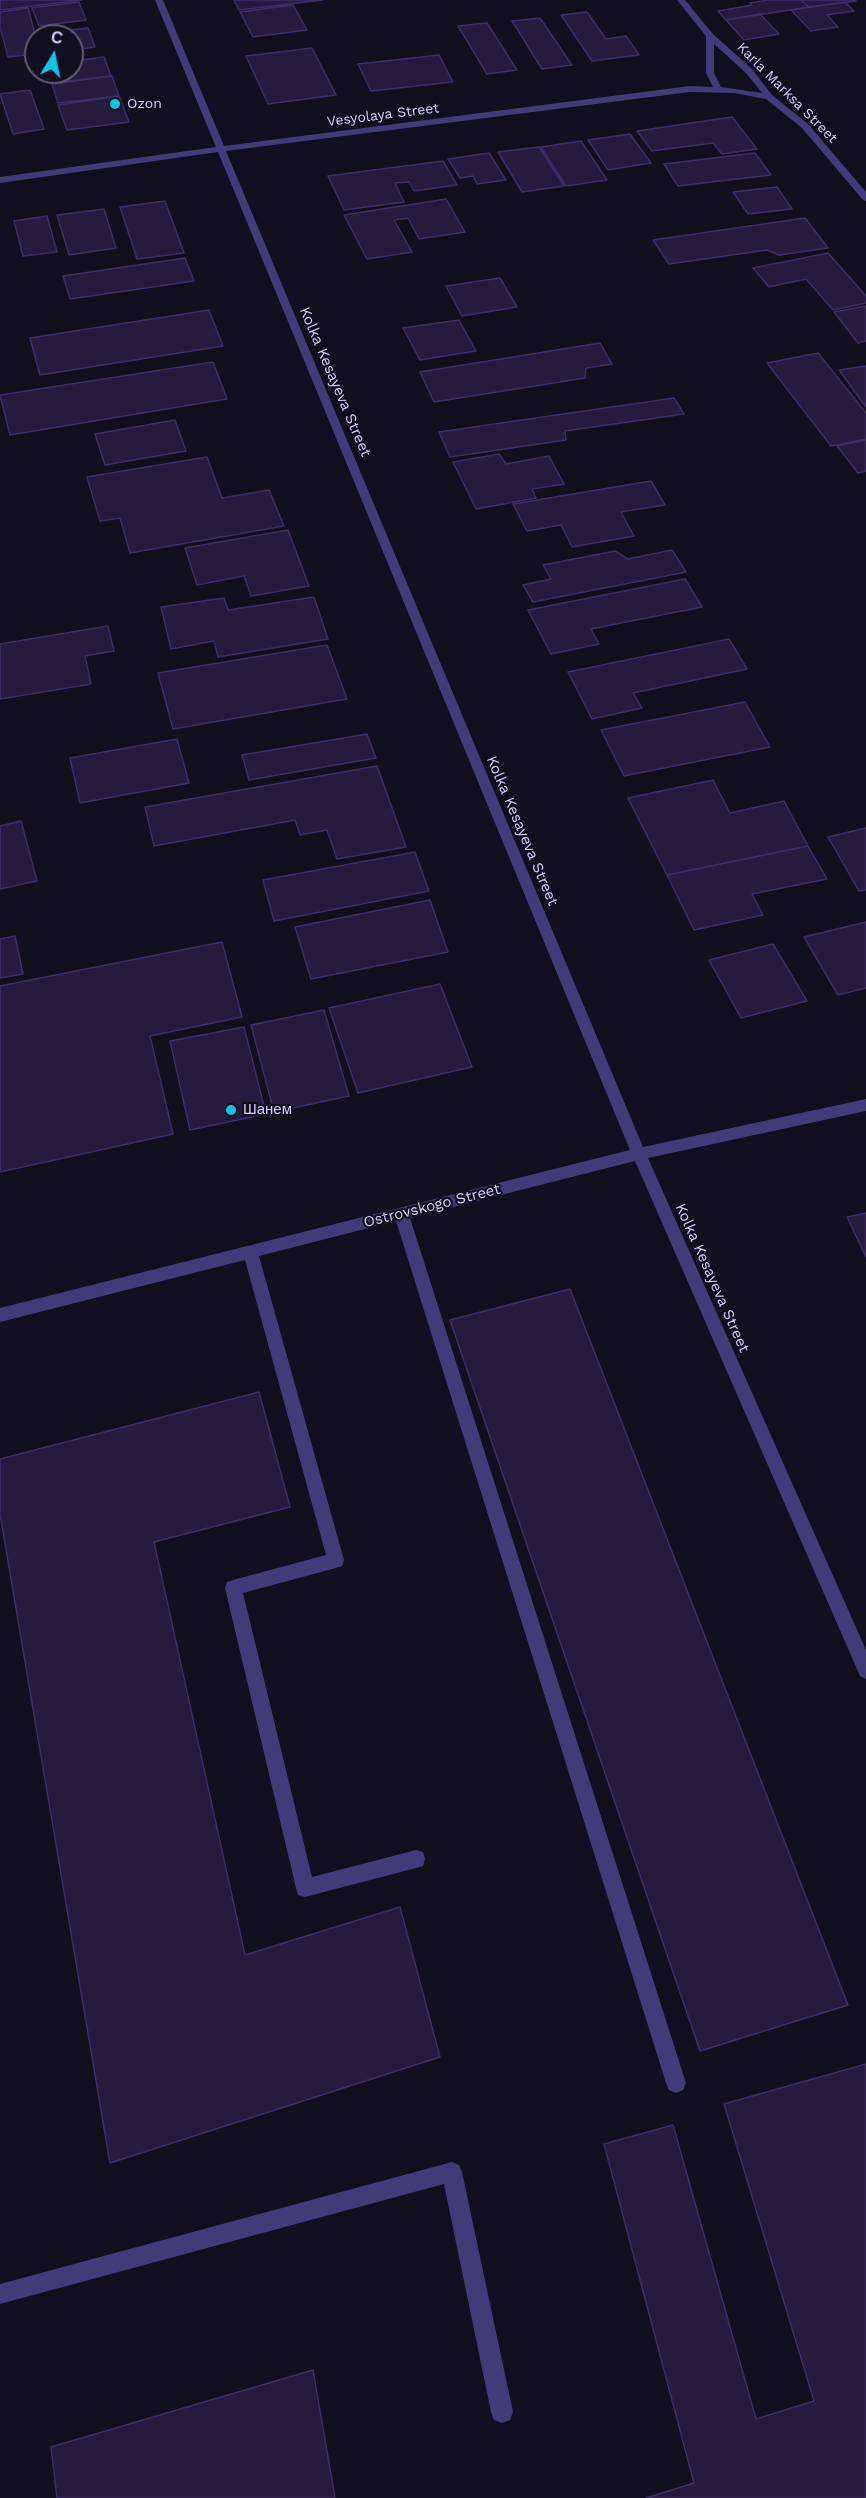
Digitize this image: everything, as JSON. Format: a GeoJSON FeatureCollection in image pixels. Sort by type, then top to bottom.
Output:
{"type":"FeatureCollection","features":[{"type":"Feature","properties":{"kind":"street","name":"Kolka Kesayeva Street"},"geometry":{"type":"LineString","coordinates":[[159,0],[639,1154],[866,1670]]}},
{"type":"Feature","properties":{"kind":"street","name":"Karla Marksa Street"},"geometry":{"type":"LineString","coordinates":[[681,0],[710,36],[749,71],[769,97],[805,126],[866,198]]}},
{"type":"Feature","properties":{"kind":"street"},"geometry":{"type":"LineString","coordinates":[[710,36],[710,73],[718,89]]}},
{"type":"Feature","properties":{"kind":"street","name":"Vesyolaya Street"},"geometry":{"type":"LineString","coordinates":[[0,180],[220,149],[690,89],[718,89],[769,97]]}},
{"type":"Feature","properties":{"kind":"street","name":"Ostrovskogo Street"},"geometry":{"type":"LineString","coordinates":[[0,1315],[639,1154],[866,1105]]}},
{"type":"Feature","properties":{"kind":"street"},"geometry":{"type":"LineString","coordinates":[[401,1214],[676,2083]]}},
{"type":"Feature","properties":{"kind":"street"},"geometry":{"type":"LineString","coordinates":[[250,1252],[336,1560],[233,1588],[305,1888],[416,1859]]}},
{"type":"Feature","properties":{"kind":"street"},"geometry":{"type":"LineString","coordinates":[[0,2294],[452,2172],[502,2412]]}},
{"type":"Feature","properties":{"kind":"building"},"geometry":{"type":"Polygon","coordinates":[[[0,0],[82,0],[0,10],[0,0]]]}},
{"type":"Feature","properties":{"kind":"building"},"geometry":{"type":"Polygon","coordinates":[[[234,0],[323,0],[239,10],[234,0]]]}},
{"type":"Feature","properties":{"kind":"building"},"geometry":{"type":"Polygon","coordinates":[[[768,0],[801,0],[809,7],[726,20],[718,11],[752,5],[750,3],[768,0]]]}},
{"type":"Feature","properties":{"kind":"building"},"geometry":{"type":"Polygon","coordinates":[[[801,0],[855,0],[856,1],[809,7],[801,0]]]}},
{"type":"Feature","properties":{"kind":"building"},"geometry":{"type":"Polygon","coordinates":[[[79,2],[86,20],[38,24],[32,8],[79,2]]]}},
{"type":"Feature","properties":{"kind":"building"},"geometry":{"type":"Polygon","coordinates":[[[845,2],[854,11],[827,15],[838,27],[811,31],[791,10],[845,2]]]}},
{"type":"Feature","properties":{"kind":"building"},"geometry":{"type":"Polygon","coordinates":[[[293,5],[307,30],[253,37],[240,12],[293,5]]]}},
{"type":"Feature","properties":{"kind":"building"},"geometry":{"type":"Polygon","coordinates":[[[28,8],[32,24],[24,24],[24,55],[8,57],[0,27],[0,12],[28,8]]]}},
{"type":"Feature","properties":{"kind":"building"},"geometry":{"type":"Polygon","coordinates":[[[587,12],[606,39],[626,36],[639,55],[592,61],[561,15],[587,12]]]}},
{"type":"Feature","properties":{"kind":"building"},"geometry":{"type":"Polygon","coordinates":[[[760,14],[779,34],[744,40],[726,20],[760,14]]]}},
{"type":"Feature","properties":{"kind":"building"},"geometry":{"type":"Polygon","coordinates":[[[540,18],[572,65],[542,69],[512,21],[540,18]]]}},
{"type":"Feature","properties":{"kind":"building"},"geometry":{"type":"Polygon","coordinates":[[[487,23],[517,70],[487,74],[458,26],[487,23]]]}},
{"type":"Feature","properties":{"kind":"building"},"geometry":{"type":"Polygon","coordinates":[[[84,28],[88,28],[95,47],[84,48],[84,28]]]}},
{"type":"Feature","properties":{"kind":"building"},"geometry":{"type":"Polygon","coordinates":[[[312,48],[336,95],[268,104],[246,56],[312,48]]]}},
{"type":"Feature","properties":{"kind":"building"},"geometry":{"type":"Polygon","coordinates":[[[439,55],[453,82],[371,91],[358,64],[439,55]]]}},
{"type":"Feature","properties":{"kind":"building"},"geometry":{"type":"Polygon","coordinates":[[[104,57],[111,76],[84,79],[84,60],[104,57]]]}},
{"type":"Feature","properties":{"kind":"building"},"geometry":{"type":"Polygon","coordinates":[[[112,76],[119,96],[58,103],[52,84],[84,84],[84,80],[112,76]]]}},
{"type":"Feature","properties":{"kind":"building"},"geometry":{"type":"Polygon","coordinates":[[[30,90],[44,129],[13,134],[0,94],[30,90]]]}},
{"type":"Feature","properties":{"kind":"building"},"geometry":{"type":"Polygon","coordinates":[[[119,96],[129,122],[67,130],[58,105],[119,96]]]}},
{"type":"Feature","properties":{"kind":"building"},"geometry":{"type":"Polygon","coordinates":[[[732,117],[757,149],[722,154],[713,143],[652,151],[637,131],[732,117]]]}},
{"type":"Feature","properties":{"kind":"building"},"geometry":{"type":"Polygon","coordinates":[[[630,134],[651,163],[608,170],[588,140],[630,134]]]}},
{"type":"Feature","properties":{"kind":"building"},"geometry":{"type":"Polygon","coordinates":[[[581,141],[607,180],[566,186],[541,147],[581,141]]]}},
{"type":"Feature","properties":{"kind":"building"},"geometry":{"type":"Polygon","coordinates":[[[539,147],[564,186],[522,192],[498,152],[539,147]]]}},
{"type":"Feature","properties":{"kind":"building"},"geometry":{"type":"Polygon","coordinates":[[[489,153],[506,180],[477,184],[473,176],[460,178],[448,159],[489,153]]]}},
{"type":"Feature","properties":{"kind":"building"},"geometry":{"type":"Polygon","coordinates":[[[755,153],[771,175],[678,186],[664,164],[755,153]]]}},
{"type":"Feature","properties":{"kind":"building"},"geometry":{"type":"Polygon","coordinates":[[[443,161],[457,185],[414,191],[409,182],[395,183],[404,202],[344,210],[328,176],[443,161]]]}},
{"type":"Feature","properties":{"kind":"building"},"geometry":{"type":"Polygon","coordinates":[[[777,187],[792,209],[748,214],[733,192],[777,187]]]}},
{"type":"Feature","properties":{"kind":"building"},"geometry":{"type":"Polygon","coordinates":[[[446,199],[465,232],[419,239],[408,218],[394,220],[412,252],[367,259],[344,215],[446,199]]]}},
{"type":"Feature","properties":{"kind":"building"},"geometry":{"type":"Polygon","coordinates":[[[165,201],[184,253],[137,259],[120,207],[165,201]]]}},
{"type":"Feature","properties":{"kind":"building"},"geometry":{"type":"Polygon","coordinates":[[[104,209],[116,248],[69,255],[57,215],[104,209]]]}},
{"type":"Feature","properties":{"kind":"building"},"geometry":{"type":"Polygon","coordinates":[[[47,216],[57,252],[23,256],[14,221],[47,216]]]}},
{"type":"Feature","properties":{"kind":"building"},"geometry":{"type":"Polygon","coordinates":[[[805,218],[828,248],[779,255],[767,250],[669,264],[653,240],[805,218]]]}},
{"type":"Feature","properties":{"kind":"building"},"geometry":{"type":"Polygon","coordinates":[[[828,253],[866,296],[866,303],[833,310],[806,279],[769,287],[753,268],[828,253]]]}},
{"type":"Feature","properties":{"kind":"building"},"geometry":{"type":"Polygon","coordinates":[[[185,258],[194,281],[70,299],[63,276],[185,258]]]}},
{"type":"Feature","properties":{"kind":"building"},"geometry":{"type":"Polygon","coordinates":[[[500,278],[517,307],[462,316],[446,286],[500,278]]]}},
{"type":"Feature","properties":{"kind":"building"},"geometry":{"type":"Polygon","coordinates":[[[866,306],[866,341],[858,343],[834,312],[866,306]]]}},
{"type":"Feature","properties":{"kind":"building"},"geometry":{"type":"Polygon","coordinates":[[[209,310],[223,346],[40,375],[30,338],[209,310]]]}},
{"type":"Feature","properties":{"kind":"building"},"geometry":{"type":"Polygon","coordinates":[[[459,320],[476,351],[420,360],[403,328],[459,320]]]}},
{"type":"Feature","properties":{"kind":"building"},"geometry":{"type":"Polygon","coordinates":[[[600,343],[612,364],[586,368],[585,378],[434,402],[420,372],[600,343]]]}},
{"type":"Feature","properties":{"kind":"building"},"geometry":{"type":"Polygon","coordinates":[[[818,353],[866,413],[866,439],[831,446],[767,363],[818,353]]]}},
{"type":"Feature","properties":{"kind":"building"},"geometry":{"type":"Polygon","coordinates":[[[213,362],[227,399],[10,435],[0,395],[213,362]]]}},
{"type":"Feature","properties":{"kind":"building"},"geometry":{"type":"Polygon","coordinates":[[[866,366],[866,407],[839,370],[866,366]]]}},
{"type":"Feature","properties":{"kind":"building"},"geometry":{"type":"Polygon","coordinates":[[[674,398],[684,414],[565,431],[566,440],[450,457],[439,432],[674,398]]]}},
{"type":"Feature","properties":{"kind":"building"},"geometry":{"type":"Polygon","coordinates":[[[175,420],[186,451],[105,465],[95,434],[175,420]]]}},
{"type":"Feature","properties":{"kind":"building"},"geometry":{"type":"Polygon","coordinates":[[[866,440],[866,471],[858,473],[837,446],[866,440]]]}},
{"type":"Feature","properties":{"kind":"building"},"geometry":{"type":"Polygon","coordinates":[[[499,454],[506,464],[549,456],[564,484],[532,489],[536,498],[476,509],[453,462],[499,454]]]}},
{"type":"Feature","properties":{"kind":"building"},"geometry":{"type":"Polygon","coordinates":[[[207,457],[222,498],[269,490],[284,526],[130,553],[120,518],[100,521],[87,477],[207,457]]]}},
{"type":"Feature","properties":{"kind":"building"},"geometry":{"type":"Polygon","coordinates":[[[651,481],[665,505],[621,512],[634,536],[572,547],[561,525],[527,531],[513,504],[651,481]]]}},
{"type":"Feature","properties":{"kind":"building"},"geometry":{"type":"Polygon","coordinates":[[[288,530],[309,586],[251,596],[244,576],[197,585],[185,548],[288,530]]]}},
{"type":"Feature","properties":{"kind":"building"},"geometry":{"type":"Polygon","coordinates":[[[672,550],[686,572],[533,602],[523,585],[551,579],[543,565],[615,551],[628,559],[672,550]]]}},
{"type":"Feature","properties":{"kind":"building"},"geometry":{"type":"Polygon","coordinates":[[[685,579],[702,607],[591,629],[599,644],[551,654],[528,610],[685,579]]]}},
{"type":"Feature","properties":{"kind":"building"},"geometry":{"type":"Polygon","coordinates":[[[314,597],[328,639],[218,657],[214,641],[171,649],[161,607],[224,598],[228,610],[314,597]]]}},
{"type":"Feature","properties":{"kind":"building"},"geometry":{"type":"Polygon","coordinates":[[[108,626],[114,651],[85,656],[91,684],[0,699],[0,644],[108,626]]]}},
{"type":"Feature","properties":{"kind":"building"},"geometry":{"type":"Polygon","coordinates":[[[729,639],[747,669],[633,693],[642,708],[592,719],[568,672],[729,639]]]}},
{"type":"Feature","properties":{"kind":"building"},"geometry":{"type":"Polygon","coordinates":[[[327,645],[347,699],[173,729],[158,673],[327,645]]]}},
{"type":"Feature","properties":{"kind":"building"},"geometry":{"type":"Polygon","coordinates":[[[745,702],[770,747],[624,776],[601,730],[745,702]]]}},
{"type":"Feature","properties":{"kind":"building"},"geometry":{"type":"Polygon","coordinates":[[[367,734],[376,758],[249,780],[242,755],[367,734]]]}},
{"type":"Feature","properties":{"kind":"building"},"geometry":{"type":"Polygon","coordinates":[[[177,739],[189,783],[80,803],[70,758],[177,739]]]}},
{"type":"Feature","properties":{"kind":"building"},"geometry":{"type":"Polygon","coordinates":[[[377,766],[406,847],[337,859],[327,830],[300,835],[295,820],[154,846],[145,807],[377,766]]]}},
{"type":"Feature","properties":{"kind":"building"},"geometry":{"type":"Polygon","coordinates":[[[713,780],[730,813],[784,801],[808,846],[667,875],[628,798],[713,780]]]}},
{"type":"Feature","properties":{"kind":"building"},"geometry":{"type":"Polygon","coordinates":[[[21,821],[37,881],[0,889],[0,826],[21,821]]]}},
{"type":"Feature","properties":{"kind":"building"},"geometry":{"type":"Polygon","coordinates":[[[866,828],[866,890],[859,891],[828,837],[866,828]]]}},
{"type":"Feature","properties":{"kind":"building"},"geometry":{"type":"Polygon","coordinates":[[[808,846],[827,879],[752,894],[763,915],[694,930],[667,875],[808,846]]]}},
{"type":"Feature","properties":{"kind":"building"},"geometry":{"type":"Polygon","coordinates":[[[415,852],[429,891],[274,921],[263,880],[415,852]]]}},
{"type":"Feature","properties":{"kind":"building"},"geometry":{"type":"Polygon","coordinates":[[[430,900],[448,952],[311,979],[295,927],[430,900]]]}},
{"type":"Feature","properties":{"kind":"building"},"geometry":{"type":"Polygon","coordinates":[[[866,922],[866,988],[838,995],[804,937],[866,922]]]}},
{"type":"Feature","properties":{"kind":"building"},"geometry":{"type":"Polygon","coordinates":[[[15,936],[23,974],[0,978],[0,939],[15,936]]]}},
{"type":"Feature","properties":{"kind":"building"},"geometry":{"type":"Polygon","coordinates":[[[222,942],[242,1017],[150,1036],[173,1134],[0,1172],[0,986],[222,942]]]}},
{"type":"Feature","properties":{"kind":"building"},"geometry":{"type":"Polygon","coordinates":[[[773,944],[807,1001],[741,1018],[709,960],[773,944]]]}},
{"type":"Feature","properties":{"kind":"building"},"geometry":{"type":"Polygon","coordinates":[[[440,984],[472,1067],[358,1093],[329,1008],[440,984]]]}},
{"type":"Feature","properties":{"kind":"building"},"geometry":{"type":"Polygon","coordinates":[[[324,1010],[349,1096],[274,1112],[251,1025],[324,1010]]]}},
{"type":"Feature","properties":{"kind":"building"},"geometry":{"type":"Polygon","coordinates":[[[244,1027],[266,1114],[190,1130],[170,1041],[244,1027]]]}},
{"type":"Feature","properties":{"kind":"building"},"geometry":{"type":"Polygon","coordinates":[[[866,1213],[866,1257],[847,1217],[866,1213]]]}},
{"type":"Feature","properties":{"kind":"building"},"geometry":{"type":"Polygon","coordinates":[[[570,1289],[848,2005],[700,2051],[450,1320],[570,1289]]]}},
{"type":"Feature","properties":{"kind":"building"},"geometry":{"type":"Polygon","coordinates":[[[259,1392],[290,1507],[154,1542],[245,1955],[400,1907],[440,2057],[110,2163],[0,1514],[0,1459],[259,1392]]]}},
{"type":"Feature","properties":{"kind":"building"},"geometry":{"type":"Polygon","coordinates":[[[866,2064],[866,2498],[646,2498],[694,2483],[604,2144],[673,2125],[756,2419],[814,2401],[724,2104],[866,2064]]]}},
{"type":"Feature","properties":{"kind":"building"},"geometry":{"type":"Polygon","coordinates":[[[313,2370],[335,2498],[57,2498],[51,2447],[313,2370]]]}},
{"type":"Feature","properties":{"kind":"place","name":"Ozon"},"geometry":{"type":"Point","coordinates":[115,104]}},
{"type":"Feature","properties":{"kind":"place","name":"Шанем"},"geometry":{"type":"Point","coordinates":[231,1110]}}]}
